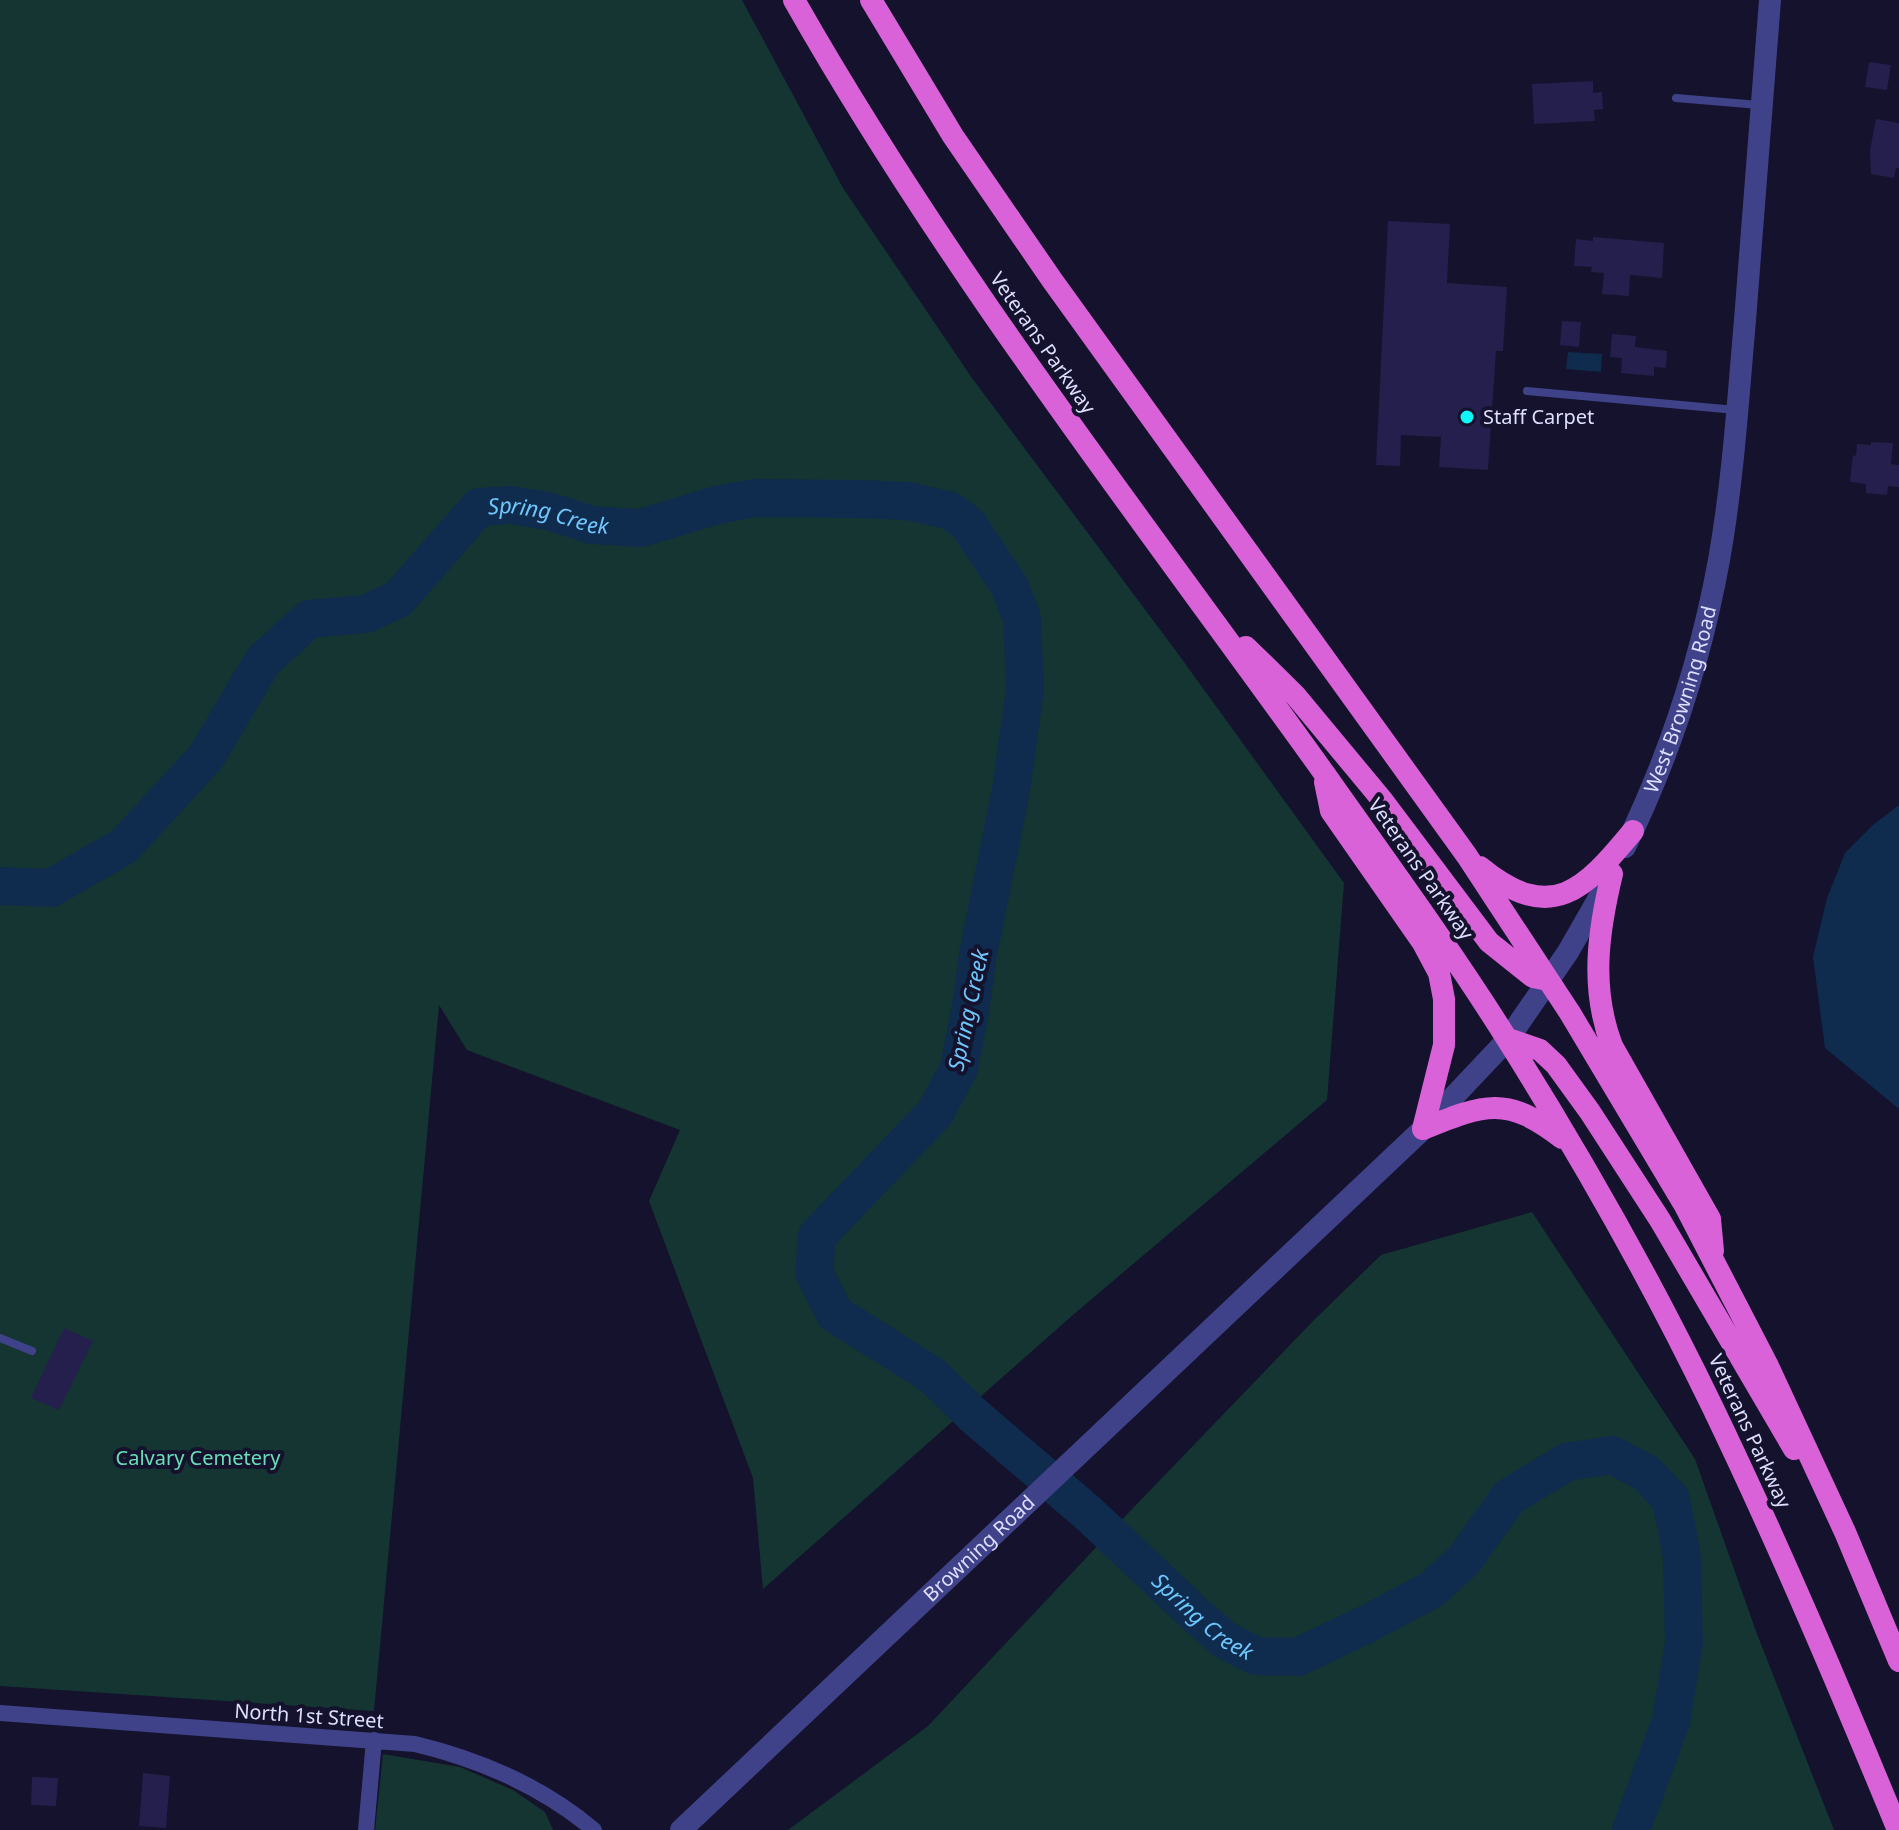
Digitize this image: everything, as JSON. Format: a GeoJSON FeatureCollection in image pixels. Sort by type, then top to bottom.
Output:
{"type":"FeatureCollection","features":[{"type":"Feature","properties":{"kind":"highway","name":"Veterans Parkway"},"geometry":{"type":"LineString","coordinates":[[794,0],[896,171],[1027,365],[1415,900],[1508,1039],[1618,1225],[1713,1408],[1809,1618],[1898,1830]]}},
{"type":"Feature","properties":{"kind":"highway"},"geometry":{"type":"LineString","coordinates":[[871,0],[953,136],[1052,280],[1467,856],[1644,1135],[1684,1204],[1773,1376],[1845,1532],[1899,1661]]}},
{"type":"Feature","properties":{"kind":"highway"},"geometry":{"type":"LineString","coordinates":[[1200,603],[1295,695],[1383,801],[1489,942],[1533,977],[1548,980]]}},
{"type":"Feature","properties":{"kind":"highway"},"geometry":{"type":"LineString","coordinates":[[1323,772],[1331,811],[1423,943],[1439,973],[1444,999],[1444,1045],[1423,1129]]}},
{"type":"Feature","properties":{"kind":"highway"},"geometry":{"type":"LineString","coordinates":[[1467,856],[1493,877],[1512,887],[1536,896],[1552,896],[1582,886],[1602,869],[1633,831]]}},
{"type":"Feature","properties":{"kind":"highway"},"geometry":{"type":"LineString","coordinates":[[1612,874],[1600,921],[1597,967],[1604,1026],[1612,1046],[1710,1219],[1714,1265]]}},
{"type":"Feature","properties":{"kind":"highway"},"geometry":{"type":"LineString","coordinates":[[1508,1039],[1540,1050],[1556,1065],[1590,1112],[1667,1231],[1845,1532]]}},
{"type":"Feature","properties":{"kind":"highway"},"geometry":{"type":"LineString","coordinates":[[1423,1129],[1477,1109],[1509,1108],[1542,1123],[1571,1146]]}},
{"type":"Feature","properties":{"kind":"street","name":"West Browning Road"},"geometry":{"type":"LineString","coordinates":[[1276,1268],[1423,1129],[1508,1039],[1568,952],[1612,874],[1666,751],[1708,612],[1725,525],[1770,0]]}},
{"type":"Feature","properties":{"kind":"street","name":"Browning Road"},"geometry":{"type":"LineString","coordinates":[[681,1830],[1276,1268]]}},
{"type":"Feature","properties":{"kind":"street","name":"North 1st Street"},"geometry":{"type":"LineString","coordinates":[[0,1713],[415,1744],[496,1769],[573,1812],[594,1830]]}},
{"type":"Feature","properties":{"kind":"street"},"geometry":{"type":"LineString","coordinates":[[366,1830],[374,1740]]}},
{"type":"Feature","properties":{"kind":"lane"},"geometry":{"type":"LineString","coordinates":[[1676,98],[1761,105]]}},
{"type":"Feature","properties":{"kind":"lane"},"geometry":{"type":"LineString","coordinates":[[1527,391],[1737,410]]}},
{"type":"Feature","properties":{"kind":"lane"},"geometry":{"type":"LineString","coordinates":[[0,1338],[32,1351]]}},
{"type":"Feature","properties":{"kind":"green space","name":"Calvary Cemetery"},"geometry":{"type":"Polygon","coordinates":[[[0,0],[742,0],[843,188],[972,378],[1344,883],[1327,1100],[1074,1314],[763,1589],[753,1478],[649,1201],[680,1130],[467,1050],[439,1005],[374,1711],[0,1686],[0,0]]]}},
{"type":"Feature","properties":{"kind":"green space"},"geometry":{"type":"Polygon","coordinates":[[[1532,1212],[1695,1459],[1757,1634],[1834,1830],[788,1830],[928,1726],[1134,1507],[1381,1255],[1532,1212]]]}},
{"type":"Feature","properties":{"kind":"green space"},"geometry":{"type":"Polygon","coordinates":[[[383,1754],[460,1767],[513,1790],[545,1812],[553,1830],[375,1830],[383,1754]]]}},
{"type":"Feature","properties":{"kind":"water"},"geometry":{"type":"Polygon","coordinates":[[[1568,352],[1602,354],[1601,372],[1566,369],[1568,352]]]}},
{"type":"Feature","properties":{"kind":"water"},"geometry":{"type":"Polygon","coordinates":[[[1899,805],[1899,1109],[1825,1048],[1813,957],[1827,898],[1845,853],[1874,824],[1899,805]]]}},
{"type":"Feature","properties":{"kind":"building"},"geometry":{"type":"Polygon","coordinates":[[[1869,62],[1891,65],[1887,90],[1865,87],[1869,62]]]}},
{"type":"Feature","properties":{"kind":"building"},"geometry":{"type":"Polygon","coordinates":[[[1593,81],[1593,93],[1602,92],[1603,109],[1594,110],[1595,121],[1534,124],[1532,84],[1593,81]]]}},
{"type":"Feature","properties":{"kind":"building"},"geometry":{"type":"Polygon","coordinates":[[[1876,119],[1899,123],[1899,168],[1896,168],[1894,178],[1871,174],[1870,150],[1876,119]]]}},
{"type":"Feature","properties":{"kind":"building"},"geometry":{"type":"Polygon","coordinates":[[[1388,221],[1450,224],[1447,283],[1507,287],[1503,351],[1496,351],[1488,470],[1439,467],[1441,437],[1401,435],[1400,466],[1376,465],[1388,221]]]}},
{"type":"Feature","properties":{"kind":"building"},"geometry":{"type":"Polygon","coordinates":[[[1593,237],[1664,243],[1662,278],[1630,275],[1629,296],[1602,294],[1604,273],[1591,272],[1592,267],[1574,266],[1576,239],[1593,241],[1593,237]]]}},
{"type":"Feature","properties":{"kind":"building"},"geometry":{"type":"Polygon","coordinates":[[[1562,321],[1581,322],[1579,347],[1560,345],[1562,321]]]}},
{"type":"Feature","properties":{"kind":"building"},"geometry":{"type":"Polygon","coordinates":[[[1612,334],[1636,336],[1635,347],[1667,351],[1666,368],[1654,367],[1654,376],[1621,373],[1622,358],[1610,357],[1612,334]]]}},
{"type":"Feature","properties":{"kind":"building"},"geometry":{"type":"Polygon","coordinates":[[[1871,442],[1893,443],[1891,464],[1899,465],[1899,487],[1888,486],[1887,495],[1866,493],[1866,484],[1850,482],[1857,444],[1871,445],[1871,442]]]}},
{"type":"Feature","properties":{"kind":"building"},"geometry":{"type":"Polygon","coordinates":[[[64,1328],[93,1341],[59,1410],[31,1398],[64,1328]]]}},
{"type":"Feature","properties":{"kind":"building"},"geometry":{"type":"Polygon","coordinates":[[[143,1773],[170,1776],[166,1828],[139,1826],[143,1773]]]}},
{"type":"Feature","properties":{"kind":"building"},"geometry":{"type":"Polygon","coordinates":[[[32,1777],[58,1778],[56,1806],[31,1805],[32,1777]]]}},
{"type":"Feature","properties":{"kind":"waterway","name":"Spring Creek"},"geometry":{"type":"LineString","coordinates":[[0,886],[51,888],[124,846],[206,757],[263,661],[309,619],[366,614],[398,599],[479,507],[511,505],[548,511],[592,525],[641,528],[717,505],[755,498],[908,501],[951,511],[968,524],[1010,587],[1022,619],[1025,689],[1011,790],[959,1068],[935,1113],[817,1236],[814,1272],[835,1314],[932,1375],[973,1415],[1089,1514],[1197,1616],[1225,1640],[1256,1656],[1298,1657],[1431,1590],[1464,1560],[1509,1497],[1567,1462],[1612,1455],[1646,1473],[1671,1499],[1682,1557],[1684,1643],[1671,1721],[1631,1830]]}},
{"type":"Feature","properties":{"kind":"place","name":"Staff Carpet"},"geometry":{"type":"Point","coordinates":[1467,417]}}]}
